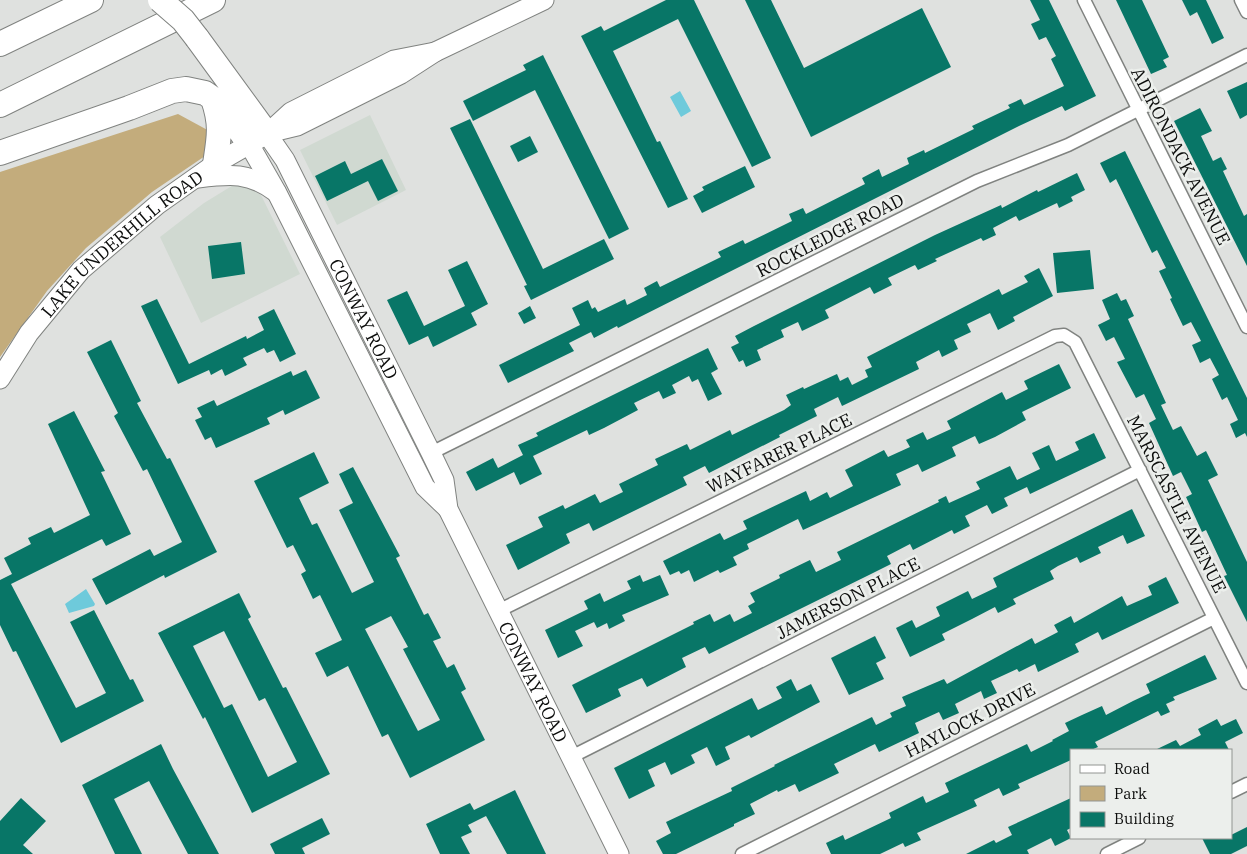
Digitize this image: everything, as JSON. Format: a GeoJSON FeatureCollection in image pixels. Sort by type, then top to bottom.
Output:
{"type":"FeatureCollection","features":[{"type":"Feature","properties":{"kind":"highway"},"geometry":{"type":"LineString","coordinates":[[0,44],[91,0]]}},
{"type":"Feature","properties":{"kind":"highway"},"geometry":{"type":"LineString","coordinates":[[160,0],[183,20],[198,38],[258,139]]}},
{"type":"Feature","properties":{"kind":"highway"},"geometry":{"type":"LineString","coordinates":[[0,104],[213,0]]}},
{"type":"Feature","properties":{"kind":"highway"},"geometry":{"type":"LineString","coordinates":[[0,152],[129,108],[172,91],[196,90],[213,98],[258,139]]}},
{"type":"Feature","properties":{"kind":"highway"},"geometry":{"type":"LineString","coordinates":[[213,98],[220,120],[221,133],[215,164]]}},
{"type":"Feature","properties":{"kind":"main road","name":"LAKE UNDERHILL ROAD"},"geometry":{"type":"LineString","coordinates":[[0,379],[29,333],[81,270],[144,215],[194,178],[258,139],[298,126],[401,74],[435,52],[544,0]]}},
{"type":"Feature","properties":{"kind":"main road","name":"CONWAY ROAD"},"geometry":{"type":"LineString","coordinates":[[258,139],[277,193],[425,487],[448,509]]}},
{"type":"Feature","properties":{"kind":"main road","name":"CONWAY ROAD"},"geometry":{"type":"LineString","coordinates":[[258,139],[285,160],[444,480],[448,509],[619,854]]}},
{"type":"Feature","properties":{"kind":"main road"},"geometry":{"type":"LineString","coordinates":[[194,178],[230,174],[244,175],[266,185],[277,193]]}},
{"type":"Feature","properties":{"kind":"street","name":"ADIRONDACK AVENUE"},"geometry":{"type":"LineString","coordinates":[[1084,0],[1247,327]]}},
{"type":"Feature","properties":{"kind":"street"},"geometry":{"type":"LineString","coordinates":[[1241,0],[1247,12]]}},
{"type":"Feature","properties":{"kind":"street","name":"ROCKLEDGE ROAD"},"geometry":{"type":"LineString","coordinates":[[431,453],[977,181],[1068,145],[1247,56]]}},
{"type":"Feature","properties":{"kind":"street","name":"WAYFARER PLACE"},"geometry":{"type":"LineString","coordinates":[[498,611],[1055,336],[1064,335],[1075,342]]}},
{"type":"Feature","properties":{"kind":"street","name":"MARSCASTLE AVENUE"},"geometry":{"type":"LineString","coordinates":[[1075,342],[1247,683]]}},
{"type":"Feature","properties":{"kind":"street","name":"JAMERSON PLACE"},"geometry":{"type":"LineString","coordinates":[[571,757],[1140,470]]}},
{"type":"Feature","properties":{"kind":"street","name":"HAYLOCK DRIVE"},"geometry":{"type":"LineString","coordinates":[[742,854],[1214,618]]}},
{"type":"Feature","properties":{"kind":"street"},"geometry":{"type":"LineString","coordinates":[[1232,792],[1247,784]]}},
{"type":"Feature","properties":{"kind":"street"},"geometry":{"type":"LineString","coordinates":[[1107,854],[1138,839]]}},
{"type":"Feature","properties":{"kind":"shaded area"},"geometry":{"type":"Polygon","coordinates":[[[370,115],[406,190],[337,225],[300,150],[370,115]]]}},
{"type":"Feature","properties":{"kind":"shaded area"},"geometry":{"type":"Polygon","coordinates":[[[235,184],[248,187],[261,195],[300,274],[201,323],[160,237],[204,203],[235,184]]]}},
{"type":"Feature","properties":{"kind":"green space"},"geometry":{"type":"Polygon","coordinates":[[[178,114],[213,133],[205,156],[152,192],[86,248],[47,291],[0,357],[0,172],[178,114]]]}},
{"type":"Feature","properties":{"kind":"water"},"geometry":{"type":"Polygon","coordinates":[[[680,91],[691,111],[681,117],[670,97],[680,91]]]}},
{"type":"Feature","properties":{"kind":"water"},"geometry":{"type":"Polygon","coordinates":[[[86,589],[95,604],[94,606],[69,613],[65,604],[86,589]]]}},
{"type":"Feature","properties":{"kind":"building"},"geometry":{"type":"Polygon","coordinates":[[[666,0],[694,0],[771,158],[752,167],[678,19],[613,51],[657,142],[660,141],[688,199],[668,208],[581,36],[601,26],[604,31],[666,0]]]}},
{"type":"Feature","properties":{"kind":"building"},"geometry":{"type":"Polygon","coordinates":[[[745,0],[771,0],[804,68],[922,8],[951,67],[811,137],[745,0]]]}},
{"type":"Feature","properties":{"kind":"building"},"geometry":{"type":"Polygon","coordinates":[[[1030,0],[1049,0],[1096,96],[1065,111],[1062,106],[1019,126],[618,328],[617,326],[594,338],[591,332],[569,343],[574,351],[508,383],[499,365],[580,325],[572,308],[588,300],[592,309],[595,307],[598,312],[625,299],[627,305],[647,295],[644,288],[657,281],[660,287],[721,257],[718,252],[743,240],[745,244],[792,221],[789,214],[803,208],[806,214],[865,184],[862,178],[879,169],[882,177],[909,164],[907,158],[924,150],[925,153],[974,129],[972,126],[1010,108],[1008,105],[1021,99],[1024,105],[1064,86],[1051,59],[1056,56],[1046,37],[1039,40],[1031,24],[1040,20],[1030,0]]]}},
{"type":"Feature","properties":{"kind":"building"},"geometry":{"type":"Polygon","coordinates":[[[1116,0],[1142,0],[1169,57],[1163,60],[1167,67],[1151,74],[1116,0]]]}},
{"type":"Feature","properties":{"kind":"building"},"geometry":{"type":"Polygon","coordinates":[[[1182,0],[1206,0],[1224,38],[1212,44],[1197,12],[1190,16],[1182,0]]]}},
{"type":"Feature","properties":{"kind":"building"},"geometry":{"type":"Polygon","coordinates":[[[543,55],[629,229],[609,239],[535,90],[473,121],[463,101],[526,70],[523,65],[543,55]]]}},
{"type":"Feature","properties":{"kind":"building"},"geometry":{"type":"Polygon","coordinates":[[[1247,82],[1247,115],[1240,119],[1227,91],[1247,82]]]}},
{"type":"Feature","properties":{"kind":"building"},"geometry":{"type":"Polygon","coordinates":[[[1200,108],[1212,131],[1201,136],[1213,161],[1221,157],[1227,169],[1223,171],[1244,216],[1247,214],[1247,266],[1174,121],[1200,108]]]}},
{"type":"Feature","properties":{"kind":"building"},"geometry":{"type":"Polygon","coordinates":[[[470,119],[543,269],[604,239],[614,259],[531,300],[524,286],[527,285],[450,128],[470,119]]]}},
{"type":"Feature","properties":{"kind":"building"},"geometry":{"type":"Polygon","coordinates":[[[530,136],[538,152],[518,162],[510,146],[530,136]]]}},
{"type":"Feature","properties":{"kind":"building"},"geometry":{"type":"Polygon","coordinates":[[[1125,151],[1247,398],[1247,437],[1245,433],[1236,438],[1230,424],[1238,420],[1227,397],[1222,400],[1212,379],[1219,375],[1210,358],[1200,363],[1192,345],[1201,341],[1191,322],[1183,326],[1159,271],[1166,268],[1157,250],[1152,253],[1116,179],[1110,183],[1100,163],[1125,151]]]}},
{"type":"Feature","properties":{"kind":"building"},"geometry":{"type":"Polygon","coordinates":[[[382,159],[398,191],[378,201],[368,181],[327,201],[315,176],[345,161],[351,174],[382,159]]]}},
{"type":"Feature","properties":{"kind":"building"},"geometry":{"type":"Polygon","coordinates":[[[745,166],[755,187],[702,213],[693,196],[704,190],[702,187],[745,166]]]}},
{"type":"Feature","properties":{"kind":"building"},"geometry":{"type":"Polygon","coordinates":[[[1077,173],[1085,190],[1071,197],[1073,201],[1059,208],[1057,203],[1019,221],[1016,216],[993,228],[996,235],[983,241],[981,238],[935,259],[937,261],[918,270],[915,265],[888,278],[892,285],[874,294],[870,287],[825,310],[829,318],[802,331],[798,322],[781,330],[784,337],[757,350],[761,360],[746,367],[743,360],[739,362],[731,347],[739,343],[735,336],[754,326],[935,235],[1001,205],[1002,208],[1037,190],[1038,192],[1077,173]]]}},
{"type":"Feature","properties":{"kind":"building"},"geometry":{"type":"Polygon","coordinates":[[[241,242],[245,274],[212,279],[208,246],[241,242]]]}},
{"type":"Feature","properties":{"kind":"building"},"geometry":{"type":"Polygon","coordinates":[[[1090,250],[1094,289],[1057,293],[1053,253],[1090,250]]]}},
{"type":"Feature","properties":{"kind":"building"},"geometry":{"type":"Polygon","coordinates":[[[467,261],[488,304],[471,313],[477,325],[433,347],[428,336],[409,345],[387,300],[407,291],[424,326],[465,306],[448,270],[467,261]]]}},
{"type":"Feature","properties":{"kind":"building"},"geometry":{"type":"Polygon","coordinates":[[[1039,268],[1053,296],[1013,317],[1015,321],[998,330],[990,313],[967,324],[971,332],[954,340],[958,349],[942,357],[939,350],[916,362],[919,369],[842,406],[838,397],[814,409],[817,416],[779,435],[780,437],[709,473],[705,466],[683,477],[687,485],[593,531],[589,523],[566,534],[570,543],[518,570],[506,545],[543,527],[538,517],[563,505],[565,509],[595,494],[600,503],[623,492],[619,484],[658,465],[655,459],[687,444],[690,450],[730,430],[732,435],[784,410],[791,405],[786,395],[803,387],[804,389],[837,374],[840,381],[848,377],[852,385],[868,377],[865,370],[872,367],[867,357],[999,289],[1002,295],[1028,282],[1024,276],[1039,268]]]}},
{"type":"Feature","properties":{"kind":"building"},"geometry":{"type":"Polygon","coordinates":[[[1117,293],[1121,301],[1126,299],[1134,316],[1128,319],[1166,403],[1161,405],[1173,430],[1181,426],[1197,456],[1206,451],[1218,475],[1208,480],[1247,562],[1247,622],[1224,576],[1227,575],[1206,530],[1202,532],[1186,497],[1192,494],[1181,472],[1173,476],[1149,423],[1156,419],[1144,394],[1136,398],[1117,362],[1125,359],[1114,337],[1106,341],[1098,325],[1110,319],[1102,300],[1117,293]]]}},
{"type":"Feature","properties":{"kind":"building"},"geometry":{"type":"Polygon","coordinates":[[[157,299],[189,364],[246,336],[247,339],[264,330],[258,317],[274,309],[296,354],[280,362],[274,350],[267,353],[264,348],[243,358],[247,365],[225,376],[222,369],[211,375],[209,370],[178,384],[141,306],[157,299]]]}},
{"type":"Feature","properties":{"kind":"building"},"geometry":{"type":"Polygon","coordinates":[[[530,306],[536,318],[524,324],[518,313],[530,306]]]}},
{"type":"Feature","properties":{"kind":"building"},"geometry":{"type":"Polygon","coordinates":[[[111,340],[141,401],[137,403],[167,459],[170,458],[217,552],[165,578],[164,575],[106,605],[92,579],[150,549],[154,556],[182,542],[147,469],[143,471],[114,416],[118,413],[87,352],[111,340]]]}},
{"type":"Feature","properties":{"kind":"building"},"geometry":{"type":"Polygon","coordinates":[[[708,348],[718,369],[711,373],[722,394],[708,401],[698,379],[692,382],[689,376],[672,385],[676,393],[663,399],[659,391],[634,403],[638,410],[604,428],[589,435],[587,430],[533,456],[542,474],[520,485],[514,472],[476,491],[466,472],[493,458],[498,468],[523,455],[518,445],[538,436],[536,433],[708,348]]]}},
{"type":"Feature","properties":{"kind":"building"},"geometry":{"type":"Polygon","coordinates":[[[1059,364],[1071,388],[1022,412],[1026,420],[995,437],[979,444],[975,436],[952,447],[956,456],[922,472],[918,464],[896,474],[901,485],[803,530],[798,519],[747,544],[749,549],[733,557],[737,565],[720,573],[718,570],[694,582],[689,570],[681,574],[679,571],[670,575],[663,561],[720,533],[724,540],[747,529],[743,521],[806,491],[810,501],[827,492],[830,498],[853,486],[845,470],[884,450],[888,457],[910,447],[906,440],[923,432],[927,440],[951,429],[947,421],[1002,392],[1006,400],[1028,389],[1024,381],[1059,364]]]}},
{"type":"Feature","properties":{"kind":"building"},"geometry":{"type":"Polygon","coordinates":[[[306,370],[320,398],[285,415],[283,410],[267,418],[270,424],[216,448],[211,437],[205,440],[195,420],[202,417],[197,408],[214,400],[217,406],[291,371],[293,376],[306,370]]]}},
{"type":"Feature","properties":{"kind":"building"},"geometry":{"type":"Polygon","coordinates":[[[74,411],[105,471],[101,472],[131,534],[106,546],[102,539],[11,584],[76,708],[106,693],[70,622],[94,610],[130,680],[133,679],[144,701],[61,743],[16,651],[13,652],[0,625],[0,580],[12,574],[4,558],[31,544],[28,538],[51,527],[54,533],[90,515],[48,424],[74,411]]]}},
{"type":"Feature","properties":{"kind":"building"},"geometry":{"type":"Polygon","coordinates":[[[1094,433],[1106,458],[1030,494],[1027,487],[1004,498],[1008,506],[992,514],[987,505],[965,516],[970,526],[954,534],[952,530],[913,550],[910,544],[887,556],[891,564],[709,654],[705,647],[682,658],[686,667],[647,687],[642,678],[618,689],[621,696],[586,713],[572,685],[694,624],[693,622],[710,614],[714,622],[730,614],[734,622],[752,613],[748,606],[755,602],[750,593],[780,578],[779,575],[810,560],[816,572],[841,560],[837,552],[939,502],[938,500],[946,496],[949,503],[980,489],[976,482],[1010,466],[1017,480],[1040,469],[1032,453],[1049,445],[1056,461],[1079,450],[1075,442],[1094,433]]]}},
{"type":"Feature","properties":{"kind":"building"},"geometry":{"type":"Polygon","coordinates":[[[314,452],[329,483],[299,498],[312,525],[317,523],[352,593],[374,582],[339,510],[353,503],[339,474],[353,467],[400,556],[396,558],[424,615],[428,613],[441,638],[433,641],[447,668],[454,664],[466,689],[461,692],[485,740],[410,778],[388,734],[382,737],[348,666],[327,677],[315,653],[342,640],[320,595],[313,599],[301,574],[306,571],[293,545],[287,548],[254,481],[314,452]],[[391,616],[365,629],[418,731],[440,720],[403,649],[408,647],[391,616]]]}},
{"type":"Feature","properties":{"kind":"building"},"geometry":{"type":"Polygon","coordinates":[[[1132,509],[1145,536],[1127,544],[1123,535],[1098,547],[1101,553],[1080,563],[1077,557],[1058,566],[1050,571],[1054,579],[1013,599],[1016,604],[998,613],[995,607],[942,634],[945,640],[910,657],[896,628],[912,620],[916,628],[940,616],[936,607],[968,591],[972,599],[997,587],[993,578],[1132,509]]]}},
{"type":"Feature","properties":{"kind":"building"},"geometry":{"type":"Polygon","coordinates":[[[640,575],[643,582],[660,575],[669,595],[622,615],[625,621],[609,629],[607,623],[597,628],[594,622],[575,631],[583,646],[558,658],[545,630],[588,609],[584,601],[600,593],[604,602],[631,589],[627,581],[640,575]]]}},
{"type":"Feature","properties":{"kind":"building"},"geometry":{"type":"Polygon","coordinates":[[[1166,577],[1179,603],[1102,640],[1098,632],[1075,644],[1079,652],[1038,672],[1035,664],[1019,672],[1017,669],[991,681],[997,693],[984,699],[981,691],[955,704],[959,713],[943,720],[939,712],[915,723],[919,733],[879,752],[875,744],[834,764],[839,773],[799,792],[795,784],[778,792],[777,790],[750,804],[755,814],[676,854],[663,854],[656,841],[671,833],[666,822],[732,791],[731,788],[774,765],[872,717],[876,725],[892,717],[890,713],[906,706],[902,697],[944,679],[947,684],[1032,638],[1035,644],[1058,632],[1054,625],[1071,616],[1074,623],[1122,596],[1127,606],[1152,595],[1148,586],[1166,577]]]}},
{"type":"Feature","properties":{"kind":"building"},"geometry":{"type":"Polygon","coordinates":[[[239,593],[251,617],[248,619],[283,688],[286,687],[330,774],[252,813],[205,717],[203,719],[158,633],[239,593]],[[224,631],[193,646],[224,708],[232,704],[268,777],[297,762],[265,698],[259,701],[224,631]]]}},
{"type":"Feature","properties":{"kind":"building"},"geometry":{"type":"Polygon","coordinates":[[[875,636],[886,658],[876,663],[884,679],[849,695],[831,658],[875,636]]]}},
{"type":"Feature","properties":{"kind":"building"},"geometry":{"type":"Polygon","coordinates":[[[1205,655],[1217,679],[1173,697],[1175,700],[1166,704],[1170,712],[1161,716],[1158,711],[1095,742],[1098,747],[1093,749],[1070,749],[1070,760],[1018,784],[1020,788],[1003,796],[999,788],[974,800],[977,806],[917,833],[921,840],[905,847],[903,843],[880,854],[831,854],[826,843],[843,835],[845,840],[891,818],[889,813],[923,796],[926,803],[949,792],[945,783],[1027,744],[1031,752],[1053,741],[1069,731],[1065,723],[1082,715],[1102,706],[1106,715],[1150,693],[1146,684],[1205,655]]]}},
{"type":"Feature","properties":{"kind":"building"},"geometry":{"type":"Polygon","coordinates":[[[791,679],[797,691],[811,684],[820,702],[751,738],[749,735],[725,747],[730,759],[716,766],[707,747],[691,755],[695,763],[671,775],[665,762],[648,770],[655,786],[629,799],[614,768],[752,698],[758,710],[782,698],[776,687],[791,679]]]}},
{"type":"Feature","properties":{"kind":"building"},"geometry":{"type":"Polygon","coordinates":[[[1217,719],[1221,726],[1236,719],[1243,733],[1225,742],[1228,749],[1157,749],[1176,740],[1180,746],[1201,735],[1198,729],[1217,719]]]}},
{"type":"Feature","properties":{"kind":"building"},"geometry":{"type":"Polygon","coordinates":[[[161,744],[219,854],[188,854],[149,781],[114,799],[142,854],[115,854],[82,785],[161,744]]]}},
{"type":"Feature","properties":{"kind":"building"},"geometry":{"type":"Polygon","coordinates":[[[515,790],[546,854],[507,854],[486,816],[468,825],[472,832],[461,837],[470,854],[440,854],[426,824],[470,803],[474,810],[515,790]]]}},
{"type":"Feature","properties":{"kind":"building"},"geometry":{"type":"Polygon","coordinates":[[[21,798],[46,821],[23,845],[33,854],[0,854],[0,821],[21,798]]]}},
{"type":"Feature","properties":{"kind":"building"},"geometry":{"type":"Polygon","coordinates":[[[1070,798],[1070,828],[1067,830],[1070,838],[1055,846],[1051,838],[1027,850],[1029,854],[966,854],[994,840],[996,843],[1012,835],[1008,827],[1070,798]]]}},
{"type":"Feature","properties":{"kind":"building"},"geometry":{"type":"Polygon","coordinates":[[[322,818],[330,834],[302,848],[305,854],[275,854],[270,844],[322,818]]]}},
{"type":"Feature","properties":{"kind":"building"},"geometry":{"type":"Polygon","coordinates":[[[1247,827],[1247,846],[1231,854],[1210,854],[1202,839],[1232,839],[1232,834],[1247,827]]]}}]}
